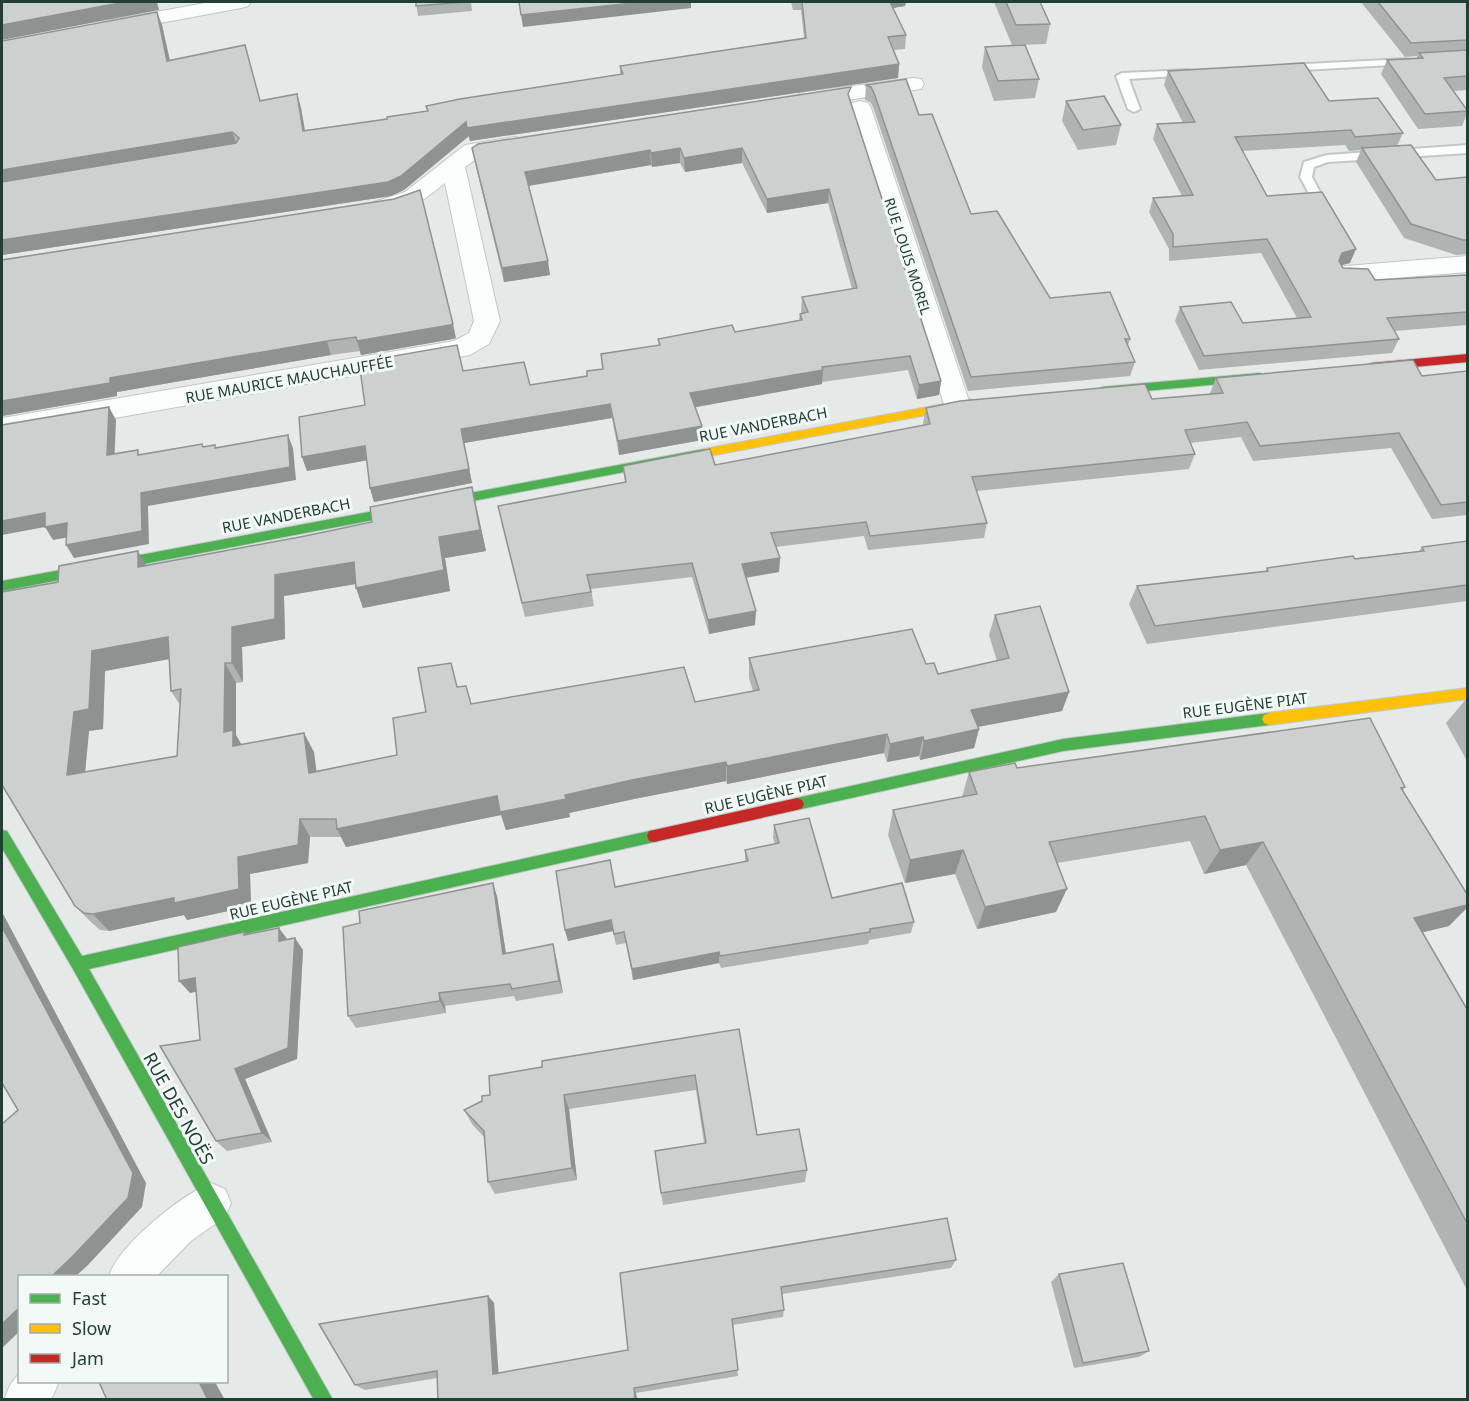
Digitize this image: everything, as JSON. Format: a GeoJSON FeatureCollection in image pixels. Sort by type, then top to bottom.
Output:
{"type":"FeatureCollection","features":[{"type":"Feature","properties":{"kind":"street"},"geometry":{"type":"LineString","coordinates":[[96,30],[241,2]]}},
{"type":"Feature","properties":{"kind":"street"},"geometry":{"type":"LineString","coordinates":[[784,103],[913,84]]}},
{"type":"Feature","properties":{"kind":"street","name":"RUE LOUIS MOREL"},"geometry":{"type":"LineString","coordinates":[[860,108],[969,403]]}},
{"type":"Feature","properties":{"kind":"street"},"geometry":{"type":"LineString","coordinates":[[397,204],[413,197],[472,150],[537,141]]}},
{"type":"Feature","properties":{"kind":"street","name":"RUE MAURICE MAUCHAUFFÉE"},"geometry":{"type":"LineString","coordinates":[[2,428],[461,349],[480,338],[488,321],[453,165]]}},
{"type":"Feature","properties":{"kind":"street"},"geometry":{"type":"LineString","coordinates":[[362,210],[397,204],[439,203],[463,211]]}},
{"type":"Feature","properties":{"kind":"street"},"geometry":{"type":"LineString","coordinates":[[1346,274],[1467,264]]}},
{"type":"Feature","properties":{"kind":"street"},"geometry":{"type":"LineString","coordinates":[[1361,368],[1467,358]]}},
{"type":"Feature","properties":{"kind":"street"},"geometry":{"type":"LineString","coordinates":[[1088,392],[1278,375]]}},
{"type":"Feature","properties":{"kind":"street","name":"RUE VANDERBACH"},"geometry":{"type":"LineString","coordinates":[[2,586],[969,403]]}},
{"type":"Feature","properties":{"kind":"street","name":"RUE EUGÈNE PIAT"},"geometry":{"type":"LineString","coordinates":[[78,964],[1063,745],[1467,693]]}},
{"type":"Feature","properties":{"kind":"street"},"geometry":{"type":"LineString","coordinates":[[1356,707],[1374,739]]}},
{"type":"Feature","properties":{"kind":"street","name":"RUE DES NOËS"},"geometry":{"type":"LineString","coordinates":[[2,836],[78,964],[324,1400]]}},
{"type":"Feature","properties":{"kind":"street"},"geometry":{"type":"LineString","coordinates":[[130,1275],[177,1227],[212,1203]]}},
{"type":"Feature","properties":{"kind":"street"},"geometry":{"type":"LineString","coordinates":[[25,1400],[37,1383]]}},
{"type":"Feature","properties":{"kind":"lane"},"geometry":{"type":"LineString","coordinates":[[1277,68],[1420,61]]}},
{"type":"Feature","properties":{"kind":"lane"},"geometry":{"type":"LineString","coordinates":[[1134,109],[1122,76],[1205,72]]}},
{"type":"Feature","properties":{"kind":"lane"},"geometry":{"type":"LineString","coordinates":[[1316,196],[1306,177],[1308,165],[1327,159],[1467,149]]}},
{"type":"Feature","properties":{"kind":"building"},"geometry":{"type":"Polygon","coordinates":[[[2,2],[125,2],[2,25],[2,2]]]}},
{"type":"Feature","properties":{"kind":"building"},"geometry":{"type":"Polygon","coordinates":[[[416,2],[465,2],[416,6],[416,2]]]}},
{"type":"Feature","properties":{"kind":"building"},"geometry":{"type":"Polygon","coordinates":[[[519,2],[642,2],[521,15],[519,2]]]}},
{"type":"Feature","properties":{"kind":"building"},"geometry":{"type":"Polygon","coordinates":[[[802,2],[890,2],[906,35],[888,37],[899,64],[467,128],[466,122],[401,176],[388,182],[2,240],[2,182],[236,143],[239,138],[232,132],[2,170],[2,41],[157,12],[167,61],[245,45],[260,101],[297,94],[303,131],[428,111],[426,106],[460,99],[623,74],[620,66],[806,38],[802,2]]]}},
{"type":"Feature","properties":{"kind":"building"},"geometry":{"type":"Polygon","coordinates":[[[1006,2],[1040,2],[1050,24],[1016,25],[1006,2]]]}},
{"type":"Feature","properties":{"kind":"building"},"geometry":{"type":"Polygon","coordinates":[[[1378,2],[1467,2],[1467,40],[1411,43],[1378,2]]]}},
{"type":"Feature","properties":{"kind":"building"},"geometry":{"type":"Polygon","coordinates":[[[1025,45],[1039,79],[998,81],[985,47],[1025,45]]]}},
{"type":"Feature","properties":{"kind":"building"},"geometry":{"type":"Polygon","coordinates":[[[1467,50],[1467,76],[1444,78],[1467,111],[1425,114],[1387,60],[1423,58],[1419,53],[1467,50]]]}},
{"type":"Feature","properties":{"kind":"building"},"geometry":{"type":"Polygon","coordinates":[[[1304,63],[1329,101],[1378,98],[1403,133],[1355,137],[1351,130],[1235,137],[1267,196],[1322,192],[1356,249],[1342,253],[1339,261],[1343,268],[1368,269],[1375,280],[1467,275],[1467,312],[1387,318],[1399,339],[1204,356],[1180,307],[1231,302],[1243,323],[1311,317],[1267,239],[1173,247],[1173,234],[1153,198],[1193,195],[1157,124],[1195,122],[1168,71],[1304,63]]]}},
{"type":"Feature","properties":{"kind":"building"},"geometry":{"type":"Polygon","coordinates":[[[906,79],[919,115],[932,114],[971,214],[997,211],[1050,298],[1110,292],[1130,339],[1125,339],[1135,362],[971,377],[874,93],[871,87],[866,85],[906,79]]]}},
{"type":"Feature","properties":{"kind":"building"},"geometry":{"type":"Polygon","coordinates":[[[851,87],[848,94],[941,381],[919,385],[910,356],[822,367],[823,370],[690,393],[702,426],[618,441],[610,404],[461,429],[469,469],[370,488],[365,446],[302,457],[299,417],[365,405],[359,362],[457,345],[463,371],[524,362],[530,385],[587,376],[587,371],[603,369],[601,354],[660,345],[658,339],[732,325],[735,332],[802,320],[800,314],[808,312],[802,297],[857,288],[829,189],[767,199],[742,148],[684,158],[680,148],[651,153],[650,150],[525,172],[548,261],[502,268],[472,148],[478,144],[851,87]]]}},
{"type":"Feature","properties":{"kind":"building"},"geometry":{"type":"Polygon","coordinates":[[[1104,96],[1121,125],[1083,130],[1066,101],[1104,96]]]}},
{"type":"Feature","properties":{"kind":"building"},"geometry":{"type":"Polygon","coordinates":[[[1411,145],[1436,180],[1467,177],[1467,240],[1411,224],[1362,148],[1411,145]]]}},
{"type":"Feature","properties":{"kind":"building"},"geometry":{"type":"Polygon","coordinates":[[[420,190],[453,324],[357,341],[356,337],[327,341],[110,378],[110,383],[2,401],[2,260],[394,199],[420,190]]]}},
{"type":"Feature","properties":{"kind":"building"},"geometry":{"type":"Polygon","coordinates":[[[1413,360],[1422,376],[1467,371],[1467,502],[1441,505],[1399,433],[1260,446],[1247,422],[1185,430],[1195,454],[972,477],[987,523],[870,536],[866,522],[771,533],[780,558],[742,564],[756,611],[708,620],[692,563],[587,575],[591,592],[522,603],[498,506],[626,482],[623,466],[710,449],[715,465],[930,424],[926,408],[960,401],[1145,384],[1152,399],[1223,393],[1216,378],[1413,360]]]}},
{"type":"Feature","properties":{"kind":"building"},"geometry":{"type":"Polygon","coordinates":[[[109,407],[107,455],[138,450],[138,455],[202,444],[203,447],[215,445],[215,448],[288,435],[290,467],[141,493],[142,531],[66,545],[67,523],[45,527],[45,513],[2,521],[2,425],[109,407]]]}},
{"type":"Feature","properties":{"kind":"building"},"geometry":{"type":"Polygon","coordinates":[[[472,487],[480,530],[439,537],[444,570],[356,588],[354,562],[275,575],[275,619],[232,627],[232,663],[225,663],[224,732],[233,730],[233,746],[304,733],[309,773],[397,755],[393,718],[426,712],[418,668],[451,663],[457,687],[466,686],[471,704],[684,667],[695,702],[759,690],[749,658],[912,629],[926,664],[934,663],[938,674],[1009,658],[995,615],[1040,606],[1069,692],[971,710],[979,729],[924,741],[923,737],[890,744],[887,734],[727,766],[726,762],[632,780],[565,795],[566,799],[500,812],[497,796],[337,829],[336,819],[300,819],[298,845],[238,857],[239,889],[174,903],[174,898],[93,914],[84,913],[75,906],[2,785],[2,592],[58,582],[59,566],[138,551],[138,567],[372,522],[370,507],[472,487]],[[168,637],[92,651],[89,709],[74,712],[67,775],[177,756],[181,689],[171,691],[168,637]]]}},
{"type":"Feature","properties":{"kind":"building"},"geometry":{"type":"Polygon","coordinates":[[[1467,541],[1467,585],[1155,626],[1137,586],[1268,571],[1267,568],[1353,556],[1355,559],[1424,551],[1422,547],[1467,541]]]}},
{"type":"Feature","properties":{"kind":"building"},"geometry":{"type":"Polygon","coordinates":[[[1370,718],[1405,787],[1401,788],[1467,894],[1467,905],[1414,918],[1467,1009],[1467,1223],[1263,842],[1220,850],[1205,816],[1049,842],[1067,889],[985,907],[963,850],[910,860],[893,810],[977,794],[969,772],[1015,763],[1017,768],[1370,718]]]}},
{"type":"Feature","properties":{"kind":"building"},"geometry":{"type":"Polygon","coordinates":[[[809,818],[832,898],[902,883],[914,922],[870,929],[870,932],[720,956],[719,952],[632,969],[624,932],[614,934],[611,920],[565,930],[556,871],[610,860],[615,887],[748,861],[745,850],[779,843],[774,825],[809,818]]]}},
{"type":"Feature","properties":{"kind":"building"},"geometry":{"type":"Polygon","coordinates":[[[493,883],[503,954],[553,944],[559,981],[512,989],[510,984],[439,993],[440,1001],[348,1016],[343,927],[360,923],[359,911],[493,883]]]}},
{"type":"Feature","properties":{"kind":"building"},"geometry":{"type":"Polygon","coordinates":[[[2,927],[133,1173],[128,1198],[53,1275],[18,1275],[18,1309],[2,1324],[2,1124],[18,1110],[2,1083],[2,927]]]}},
{"type":"Feature","properties":{"kind":"building"},"geometry":{"type":"Polygon","coordinates":[[[279,928],[279,941],[295,938],[288,1048],[235,1069],[262,1133],[216,1141],[160,1046],[200,1040],[195,978],[179,981],[178,947],[244,932],[244,935],[279,928]]]}},
{"type":"Feature","properties":{"kind":"building"},"geometry":{"type":"Polygon","coordinates":[[[739,1029],[757,1135],[799,1129],[807,1170],[661,1193],[655,1151],[706,1143],[695,1075],[564,1095],[572,1168],[488,1182],[484,1131],[464,1110],[482,1101],[482,1096],[490,1095],[489,1076],[542,1067],[542,1061],[739,1029]]]}},
{"type":"Feature","properties":{"kind":"building"},"geometry":{"type":"Polygon","coordinates":[[[947,1218],[956,1260],[781,1287],[784,1310],[732,1319],[738,1370],[634,1388],[635,1398],[628,1400],[438,1400],[437,1371],[355,1385],[319,1324],[488,1296],[493,1374],[628,1350],[620,1273],[947,1218]]]}},
{"type":"Feature","properties":{"kind":"building"},"geometry":{"type":"Polygon","coordinates":[[[1123,1263],[1149,1351],[1083,1363],[1059,1274],[1123,1263]]]}},
{"type":"Feature","properties":{"kind":"building"},"geometry":{"type":"Polygon","coordinates":[[[99,1383],[200,1383],[208,1400],[107,1400],[99,1383]]]}},
{"type":"Feature","properties":{"kind":"traffic: fast"},"geometry":{"type":"LineString","coordinates":[[1102,391],[1260,377]]}},
{"type":"Feature","properties":{"kind":"traffic: fast"},"geometry":{"type":"LineString","coordinates":[[2,586],[704,453]]}},
{"type":"Feature","properties":{"kind":"traffic: fast"},"geometry":{"type":"LineString","coordinates":[[797,804],[1063,745],[1269,719]]}},
{"type":"Feature","properties":{"kind":"traffic: fast"},"geometry":{"type":"LineString","coordinates":[[2,836],[78,964],[324,1400]]}},
{"type":"Feature","properties":{"kind":"traffic: fast"},"geometry":{"type":"LineString","coordinates":[[78,964],[654,836]]}},
{"type":"Feature","properties":{"kind":"traffic: slow"},"geometry":{"type":"LineString","coordinates":[[704,453],[970,403]]}},
{"type":"Feature","properties":{"kind":"traffic: slow"},"geometry":{"type":"LineString","coordinates":[[1269,719],[1468,693]]}},
{"type":"Feature","properties":{"kind":"traffic: jam"},"geometry":{"type":"LineString","coordinates":[[1371,367],[1468,358]]}},
{"type":"Feature","properties":{"kind":"traffic: jam"},"geometry":{"type":"LineString","coordinates":[[654,836],[797,804]]}}]}
